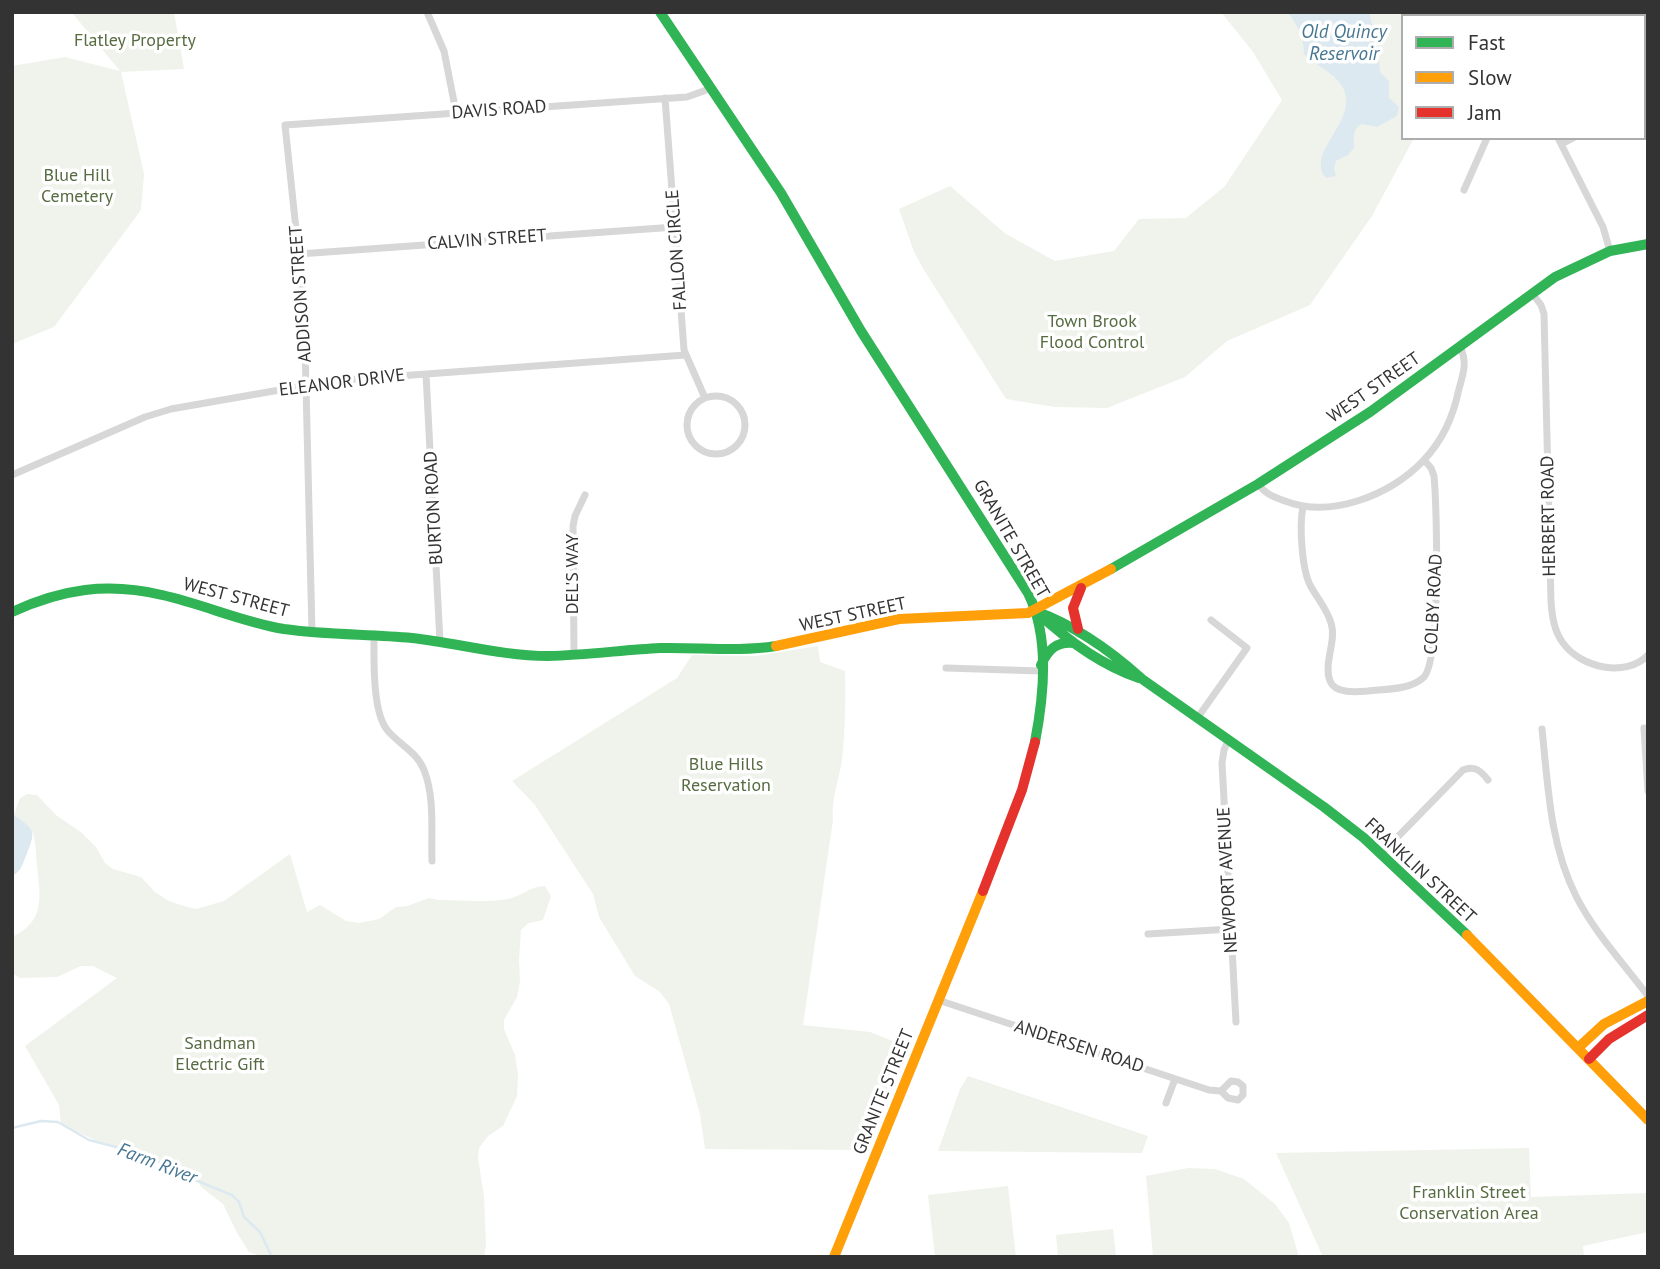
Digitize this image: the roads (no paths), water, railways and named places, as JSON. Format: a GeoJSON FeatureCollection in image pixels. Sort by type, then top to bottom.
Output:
{"type":"FeatureCollection","features":[{"type":"Feature","properties":{"kind":"main road","name":"GRANITE STREET"},"geometry":{"type":"LineString","coordinates":[[660,12],[781,193],[861,331],[1017,574],[1035,611],[1041,668],[1039,718],[1029,764],[1006,829],[834,1257]]}},
{"type":"Feature","properties":{"kind":"main road","name":"WEST STREET"},"geometry":{"type":"LineString","coordinates":[[12,612],[65,592],[100,588],[132,589],[164,595],[239,619],[312,632],[440,642],[518,654],[574,655],[671,648],[755,649],[899,619],[1015,615],[1035,611],[1258,484],[1362,418],[1532,293],[1574,267],[1610,251],[1648,244]]}},
{"type":"Feature","properties":{"kind":"main road"},"geometry":{"type":"LineString","coordinates":[[1078,631],[1073,608],[1083,585]]}},
{"type":"Feature","properties":{"kind":"main road","name":"FRANKLIN STREET"},"geometry":{"type":"LineString","coordinates":[[1035,611],[1058,619],[1078,631],[1332,813],[1381,854],[1457,925],[1648,1120]]}},
{"type":"Feature","properties":{"kind":"main road","name":"FRANKLIN STREET"},"geometry":{"type":"LineString","coordinates":[[1035,611],[1077,644],[1120,672],[1142,679]]}},
{"type":"Feature","properties":{"kind":"main road"},"geometry":{"type":"LineString","coordinates":[[1041,668],[1049,650],[1056,644],[1067,641],[1077,644]]}},
{"type":"Feature","properties":{"kind":"main road"},"geometry":{"type":"LineString","coordinates":[[1578,1048],[1604,1024],[1648,999]]}},
{"type":"Feature","properties":{"kind":"main road"},"geometry":{"type":"LineString","coordinates":[[1588,1059],[1615,1035],[1648,1015]]}},
{"type":"Feature","properties":{"kind":"street"},"geometry":{"type":"LineString","coordinates":[[427,12],[444,51],[456,113]]}},
{"type":"Feature","properties":{"kind":"street","name":"DAVIS ROAD"},"geometry":{"type":"LineString","coordinates":[[285,125],[692,96],[712,88]]}},
{"type":"Feature","properties":{"kind":"street","name":"FALLON CIRCLE"},"geometry":{"type":"LineString","coordinates":[[665,98],[685,355],[705,398]]}},
{"type":"Feature","properties":{"kind":"street","name":"ADDISON STREET"},"geometry":{"type":"LineString","coordinates":[[285,125],[304,305],[312,632]]}},
{"type":"Feature","properties":{"kind":"street"},"geometry":{"type":"LineString","coordinates":[[1464,190],[1486,140]]}},
{"type":"Feature","properties":{"kind":"street"},"geometry":{"type":"LineString","coordinates":[[1559,141],[1602,227],[1610,251]]}},
{"type":"Feature","properties":{"kind":"street","name":"CALVIN STREET"},"geometry":{"type":"LineString","coordinates":[[299,254],[675,227]]}},
{"type":"Feature","properties":{"kind":"street","name":"HERBERT ROAD"},"geometry":{"type":"LineString","coordinates":[[1532,293],[1541,305],[1544,319],[1551,601],[1555,627],[1563,644],[1571,652],[1604,667],[1630,667],[1648,655]]}},
{"type":"Feature","properties":{"kind":"street"},"geometry":{"type":"LineString","coordinates":[[1258,484],[1270,496],[1303,507],[1332,507],[1355,501],[1393,484],[1424,460],[1442,436],[1454,412],[1465,363],[1460,347]]}},
{"type":"Feature","properties":{"kind":"street","name":"ELEANOR DRIVE"},"geometry":{"type":"LineString","coordinates":[[12,475],[158,412],[307,385],[685,355]]}},
{"type":"Feature","properties":{"kind":"street","name":"BURTON ROAD"},"geometry":{"type":"LineString","coordinates":[[426,374],[440,642]]}},
{"type":"Feature","properties":{"kind":"street"},"geometry":{"type":"LineString","coordinates":[[705,398],[725,398],[735,404],[742,413],[744,433],[729,451],[717,454],[705,452],[695,445],[688,435],[688,415],[695,405],[705,398]]}},
{"type":"Feature","properties":{"kind":"street","name":"COLBY ROAD"},"geometry":{"type":"LineString","coordinates":[[1303,507],[1301,522],[1307,576],[1332,627],[1328,674],[1330,682],[1340,690],[1357,692],[1414,684],[1425,675],[1431,662],[1437,577],[1435,481],[1431,468],[1424,460]]}},
{"type":"Feature","properties":{"kind":"street","name":"DEL'S WAY"},"geometry":{"type":"LineString","coordinates":[[574,655],[572,530],[585,495]]}},
{"type":"Feature","properties":{"kind":"street"},"geometry":{"type":"LineString","coordinates":[[1198,717],[1247,648],[1211,620]]}},
{"type":"Feature","properties":{"kind":"street"},"geometry":{"type":"LineString","coordinates":[[374,635],[377,702],[381,720],[389,732],[416,756],[428,781],[432,862]]}},
{"type":"Feature","properties":{"kind":"street"},"geometry":{"type":"LineString","coordinates":[[946,668],[1041,668]]}},
{"type":"Feature","properties":{"kind":"street"},"geometry":{"type":"LineString","coordinates":[[1644,728],[1648,791]]}},
{"type":"Feature","properties":{"kind":"street"},"geometry":{"type":"LineString","coordinates":[[1542,729],[1555,837],[1566,876],[1586,914],[1648,999]]}},
{"type":"Feature","properties":{"kind":"street","name":"NEWPORT AVENUE"},"geometry":{"type":"LineString","coordinates":[[1229,739],[1222,763],[1236,1021]]}},
{"type":"Feature","properties":{"kind":"street"},"geometry":{"type":"LineString","coordinates":[[1381,854],[1463,770],[1476,769],[1488,780]]}},
{"type":"Feature","properties":{"kind":"street"},"geometry":{"type":"LineString","coordinates":[[1148,934],[1231,929]]}},
{"type":"Feature","properties":{"kind":"street","name":"ANDERSEN ROAD"},"geometry":{"type":"LineString","coordinates":[[938,1000],[1174,1079],[1221,1091]]}},
{"type":"Feature","properties":{"kind":"street"},"geometry":{"type":"LineString","coordinates":[[1166,1103],[1174,1079]]}},
{"type":"Feature","properties":{"kind":"water","name":"Old Quincy Reservoir"},"geometry":{"type":"Polygon","coordinates":[[[1287,12],[1369,12],[1374,33],[1381,46],[1378,49],[1380,72],[1389,81],[1389,98],[1399,107],[1397,116],[1377,127],[1362,124],[1359,126],[1354,134],[1354,148],[1348,155],[1336,161],[1336,176],[1326,178],[1321,168],[1322,157],[1345,111],[1346,99],[1338,81],[1304,54],[1299,32],[1287,12]]]}},
{"type":"Feature","properties":{"kind":"water"},"geometry":{"type":"Polygon","coordinates":[[[12,813],[32,831],[30,847],[22,867],[14,875],[12,813]]]}},
{"type":"Feature","properties":{"kind":"waterway","name":"Farm River"},"geometry":{"type":"LineString","coordinates":[[12,1128],[41,1121],[58,1122],[89,1140],[135,1152],[146,1160],[160,1162],[178,1173],[232,1195],[239,1202],[244,1217],[260,1232],[272,1257]]}},
{"type":"Feature","properties":{"kind":"park label","name":"Flatley Property"},"geometry":{"type":"Point","coordinates":[135,41]}},
{"type":"Feature","properties":{"kind":"park label","name":"Blue Hill Cemetery"},"geometry":{"type":"Point","coordinates":[77,186]}},
{"type":"Feature","properties":{"kind":"park label","name":"Town Brook Flood Control"},"geometry":{"type":"Point","coordinates":[1092,332]}},
{"type":"Feature","properties":{"kind":"park label","name":"Blue Hills Reservation"},"geometry":{"type":"Point","coordinates":[726,775]}},
{"type":"Feature","properties":{"kind":"park label","name":"Sandman Electric Gift"},"geometry":{"type":"Point","coordinates":[220,1054]}},
{"type":"Feature","properties":{"kind":"park label","name":"Franklin Street Conservation Area"},"geometry":{"type":"Point","coordinates":[1469,1203]}}]}
